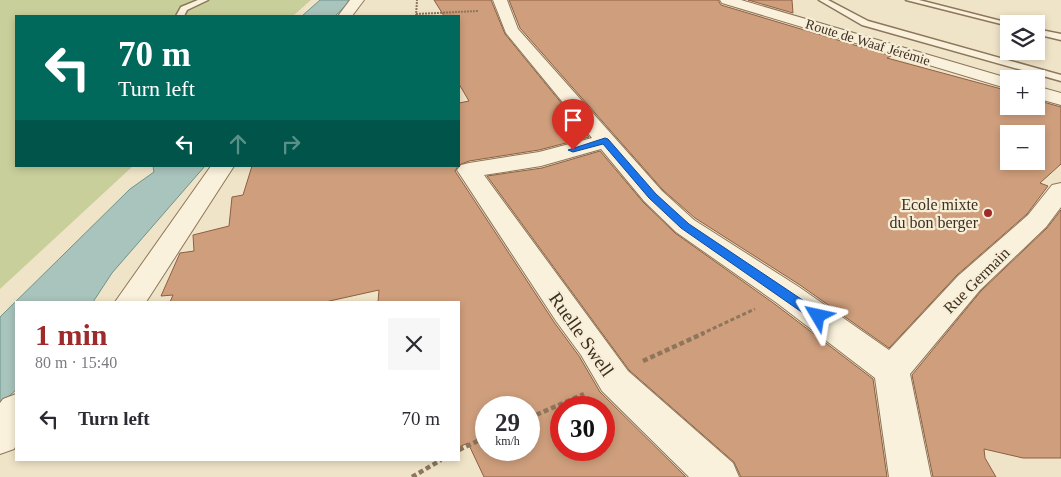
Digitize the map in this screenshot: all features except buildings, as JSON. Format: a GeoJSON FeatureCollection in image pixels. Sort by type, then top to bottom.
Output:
{"type":"FeatureCollection","features":[{"type":"Feature","properties":{"kind":"street"},"geometry":{"type":"LineString","coordinates":[[346,15],[357,0]]}},
{"type":"Feature","properties":{"kind":"street","name":"Route de Waaf Jérémie"},"geometry":{"type":"LineString","coordinates":[[727,0],[1000,81]]}},
{"type":"Feature","properties":{"kind":"street"},"geometry":{"type":"LineString","coordinates":[[505,13],[605,141],[653,196],[685,226],[788,295],[892,371],[910,477]]}},
{"type":"Feature","properties":{"kind":"street"},"geometry":{"type":"LineString","coordinates":[[1045,95],[1061,99]]}},
{"type":"Feature","properties":{"kind":"street","name":"Ruelle Swell"},"geometry":{"type":"LineString","coordinates":[[605,141],[541,158],[469,170],[567,313],[594,346],[615,381],[718,477]]}},
{"type":"Feature","properties":{"kind":"street"},"geometry":{"type":"LineString","coordinates":[[131,301],[222,167]]}},
{"type":"Feature","properties":{"kind":"street","name":"Rue Germain"},"geometry":{"type":"LineString","coordinates":[[892,371],[970,283],[1037,220],[1061,190]]}},
{"type":"Feature","properties":{"kind":"street"},"geometry":{"type":"LineString","coordinates":[[0,437],[15,412]]}},
{"type":"Feature","properties":{"kind":"lane"},"geometry":{"type":"LineString","coordinates":[[181,15],[184,9],[204,0]]}},
{"type":"Feature","properties":{"kind":"lane"},"geometry":{"type":"LineString","coordinates":[[822,0],[865,23],[1061,78]]}},
{"type":"Feature","properties":{"kind":"lane"},"geometry":{"type":"LineString","coordinates":[[910,0],[1000,22]]}},
{"type":"Feature","properties":{"kind":"lane"},"geometry":{"type":"LineString","coordinates":[[1045,33],[1061,37]]}},
{"type":"Feature","properties":{"kind":"path"},"geometry":{"type":"LineString","coordinates":[[417,0],[416,15],[505,13]]}},
{"type":"Feature","properties":{"kind":"path"},"geometry":{"type":"LineString","coordinates":[[540,413],[615,381],[621,372],[670,346],[788,295]]}},
{"type":"Feature","properties":{"kind":"path"},"geometry":{"type":"LineString","coordinates":[[460,450],[475,442]]}},
{"type":"Feature","properties":{"kind":"path"},"geometry":{"type":"LineString","coordinates":[[412,477],[439,461]]}},
{"type":"Feature","properties":{"kind":"green space"},"geometry":{"type":"Polygon","coordinates":[[[0,0],[311,0],[294,15],[15,15],[15,167],[132,167],[0,289],[0,0]]]}},
{"type":"Feature","properties":{"kind":"water"},"geometry":{"type":"Polygon","coordinates":[[[320,0],[352,0],[336,15],[303,15],[320,0]]]}},
{"type":"Feature","properties":{"kind":"water"},"geometry":{"type":"Polygon","coordinates":[[[153,167],[204,167],[112,273],[94,301],[16,301],[130,189],[154,172],[153,167]]]}},
{"type":"Feature","properties":{"kind":"water"},"geometry":{"type":"Polygon","coordinates":[[[15,302],[15,391],[0,404],[0,317],[15,302]]]}},
{"type":"Feature","properties":{"kind":"place","name":"Ecole mixte du bon berger"},"geometry":{"type":"Point","coordinates":[988,213]}},
{"type":"Feature","properties":{"kind":"route"},"geometry":{"type":"LineString","coordinates":[[573,150],[605,141],[653,196],[685,226],[818,316]]}}]}
